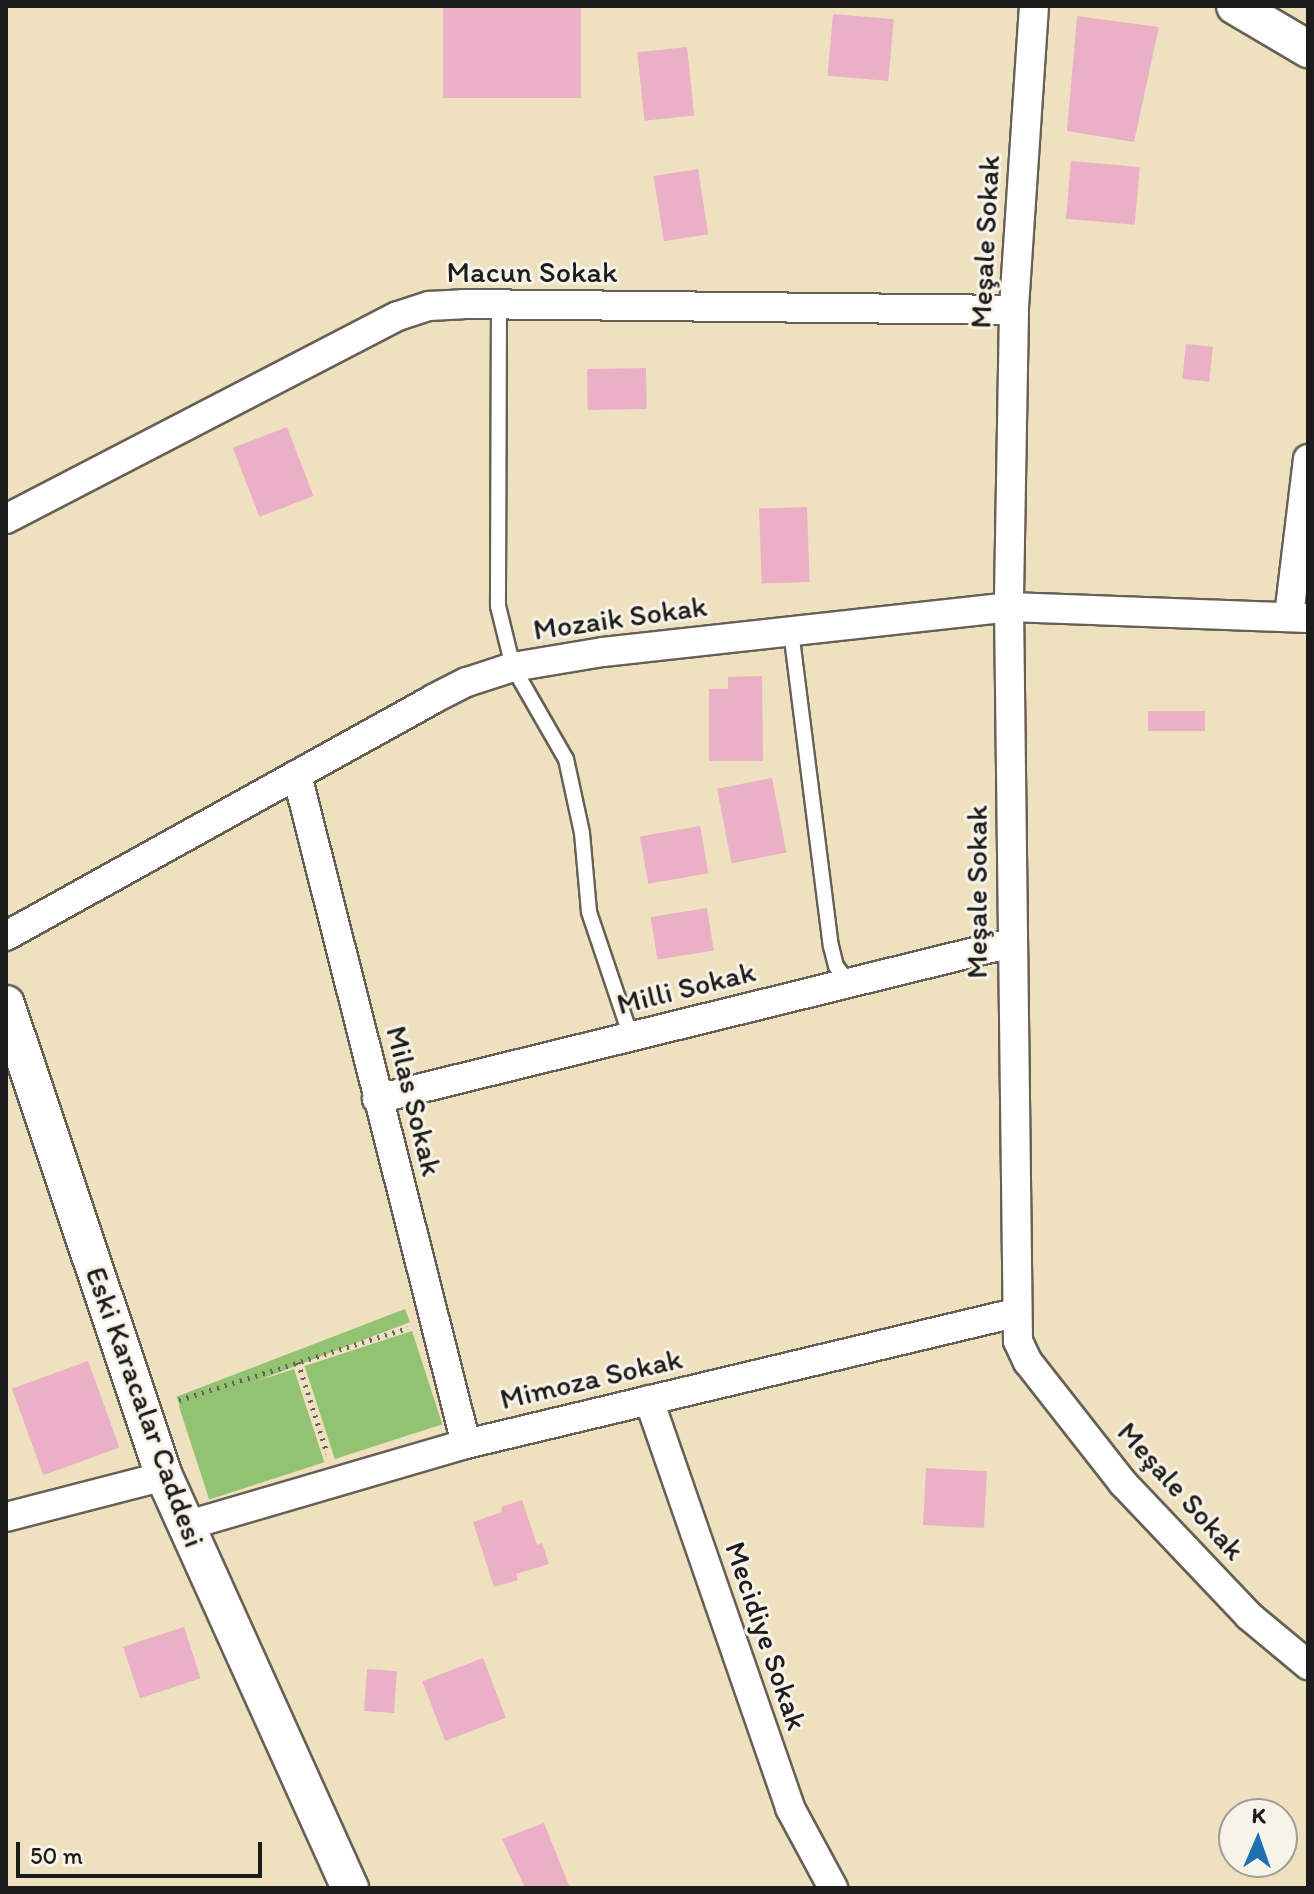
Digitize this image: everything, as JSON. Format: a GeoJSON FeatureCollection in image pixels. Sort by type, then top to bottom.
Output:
{"type":"FeatureCollection","features":[{"type":"Feature","properties":{"kind":"street","name":"Meşale Sokak"},"geometry":{"type":"LineString","coordinates":[[1034,6],[1014,310],[1009,607],[1015,1313],[1018,1341],[1028,1362],[1123,1483],[1249,1616],[1308,1665]]}},
{"type":"Feature","properties":{"kind":"street"},"geometry":{"type":"LineString","coordinates":[[1235,6],[1308,49]]}},
{"type":"Feature","properties":{"kind":"street","name":"Macun Sokak"},"geometry":{"type":"LineString","coordinates":[[6,519],[398,316],[429,306],[499,304],[1014,310]]}},
{"type":"Feature","properties":{"kind":"street"},"geometry":{"type":"LineString","coordinates":[[1298,617],[1308,459]]}},
{"type":"Feature","properties":{"kind":"street","name":"Mozaik Sokak"},"geometry":{"type":"LineString","coordinates":[[6,936],[433,699],[467,682],[513,667],[590,653],[1009,607],[1298,617]]}},
{"type":"Feature","properties":{"kind":"street","name":"Milas Sokak"},"geometry":{"type":"LineString","coordinates":[[297,775],[466,1444]]}},
{"type":"Feature","properties":{"kind":"street","name":"Milli Sokak"},"geometry":{"type":"LineString","coordinates":[[377,1099],[1011,943]]}},
{"type":"Feature","properties":{"kind":"street","name":"Eski Karacalar Caddesi"},"geometry":{"type":"LineString","coordinates":[[6,1004],[164,1476],[350,1888]]}},
{"type":"Feature","properties":{"kind":"street","name":"Mimoza Sokak"},"geometry":{"type":"LineString","coordinates":[[185,1526],[466,1444],[1015,1313]]}},
{"type":"Feature","properties":{"kind":"street","name":"Mecidiye Sokak"},"geometry":{"type":"LineString","coordinates":[[649,1400],[790,1808],[812,1855],[833,1888]]}},
{"type":"Feature","properties":{"kind":"street"},"geometry":{"type":"LineString","coordinates":[[6,1517],[164,1476]]}},
{"type":"Feature","properties":{"kind":"lane"},"geometry":{"type":"LineString","coordinates":[[499,304],[498,606],[513,667],[566,759],[582,833],[589,912],[631,1037]]}},
{"type":"Feature","properties":{"kind":"lane"},"geometry":{"type":"LineString","coordinates":[[791,631],[831,946],[836,966],[849,983]]}},
{"type":"Feature","properties":{"kind":"path"},"geometry":{"type":"LineString","coordinates":[[179,1400],[409,1328]]}},
{"type":"Feature","properties":{"kind":"path"},"geometry":{"type":"LineString","coordinates":[[298,1362],[336,1482]]}},
{"type":"Feature","properties":{"kind":"green space"},"geometry":{"type":"Polygon","coordinates":[[[405,1309],[410,1322],[181,1410],[176,1397],[405,1309]]]}},
{"type":"Feature","properties":{"kind":"green space"},"geometry":{"type":"Polygon","coordinates":[[[412,1331],[442,1424],[335,1459],[305,1366],[412,1331]]]}},
{"type":"Feature","properties":{"kind":"green space"},"geometry":{"type":"Polygon","coordinates":[[[294,1369],[324,1462],[209,1500],[179,1406],[294,1369]]]}},
{"type":"Feature","properties":{"kind":"building"},"geometry":{"type":"Polygon","coordinates":[[[443,6],[581,6],[581,98],[443,98],[443,6]]]}},
{"type":"Feature","properties":{"kind":"building"},"geometry":{"type":"Polygon","coordinates":[[[833,14],[894,19],[888,81],[828,76],[833,14]]]}},
{"type":"Feature","properties":{"kind":"building"},"geometry":{"type":"Polygon","coordinates":[[[1077,16],[1159,27],[1134,142],[1067,131],[1077,16]]]}},
{"type":"Feature","properties":{"kind":"building"},"geometry":{"type":"Polygon","coordinates":[[[687,47],[694,116],[644,121],[637,52],[687,47]]]}},
{"type":"Feature","properties":{"kind":"building"},"geometry":{"type":"Polygon","coordinates":[[[1071,161],[1140,167],[1135,225],[1066,219],[1071,161]]]}},
{"type":"Feature","properties":{"kind":"building"},"geometry":{"type":"Polygon","coordinates":[[[698,169],[708,234],[664,241],[654,176],[698,169]]]}},
{"type":"Feature","properties":{"kind":"building"},"geometry":{"type":"Polygon","coordinates":[[[1186,344],[1213,347],[1209,382],[1182,379],[1186,344]]]}},
{"type":"Feature","properties":{"kind":"building"},"geometry":{"type":"Polygon","coordinates":[[[646,368],[647,409],[588,410],[587,369],[646,368]]]}},
{"type":"Feature","properties":{"kind":"building"},"geometry":{"type":"Polygon","coordinates":[[[287,427],[314,496],[259,517],[233,448],[287,427]]]}},
{"type":"Feature","properties":{"kind":"building"},"geometry":{"type":"Polygon","coordinates":[[[807,507],[810,582],[762,584],[759,509],[807,507]]]}},
{"type":"Feature","properties":{"kind":"building"},"geometry":{"type":"Polygon","coordinates":[[[762,676],[763,761],[709,761],[709,689],[728,689],[728,677],[762,676]]]}},
{"type":"Feature","properties":{"kind":"building"},"geometry":{"type":"Polygon","coordinates":[[[1148,711],[1205,711],[1205,731],[1148,731],[1148,711]]]}},
{"type":"Feature","properties":{"kind":"building"},"geometry":{"type":"Polygon","coordinates":[[[772,778],[787,853],[732,863],[717,789],[772,778]]]}},
{"type":"Feature","properties":{"kind":"building"},"geometry":{"type":"Polygon","coordinates":[[[700,826],[708,873],[648,884],[640,837],[700,826]]]}},
{"type":"Feature","properties":{"kind":"building"},"geometry":{"type":"Polygon","coordinates":[[[707,908],[714,950],[657,959],[651,917],[707,908]]]}},
{"type":"Feature","properties":{"kind":"building"},"geometry":{"type":"Polygon","coordinates":[[[88,1361],[119,1447],[43,1475],[12,1389],[88,1361]]]}},
{"type":"Feature","properties":{"kind":"building"},"geometry":{"type":"Polygon","coordinates":[[[926,1468],[987,1471],[984,1528],[923,1525],[926,1468]]]}},
{"type":"Feature","properties":{"kind":"building"},"geometry":{"type":"Polygon","coordinates":[[[522,1500],[537,1545],[542,1543],[549,1564],[516,1574],[518,1580],[494,1587],[473,1522],[502,1512],[501,1507],[522,1500]]]}},
{"type":"Feature","properties":{"kind":"building"},"geometry":{"type":"Polygon","coordinates":[[[184,1627],[201,1678],[140,1698],[123,1647],[184,1627]]]}},
{"type":"Feature","properties":{"kind":"building"},"geometry":{"type":"Polygon","coordinates":[[[483,1658],[506,1718],[445,1741],[422,1681],[483,1658]]]}},
{"type":"Feature","properties":{"kind":"building"},"geometry":{"type":"Polygon","coordinates":[[[367,1669],[397,1671],[394,1713],[364,1711],[367,1669]]]}},
{"type":"Feature","properties":{"kind":"building"},"geometry":{"type":"Polygon","coordinates":[[[544,1823],[570,1888],[525,1888],[502,1839],[544,1823]]]}}]}
